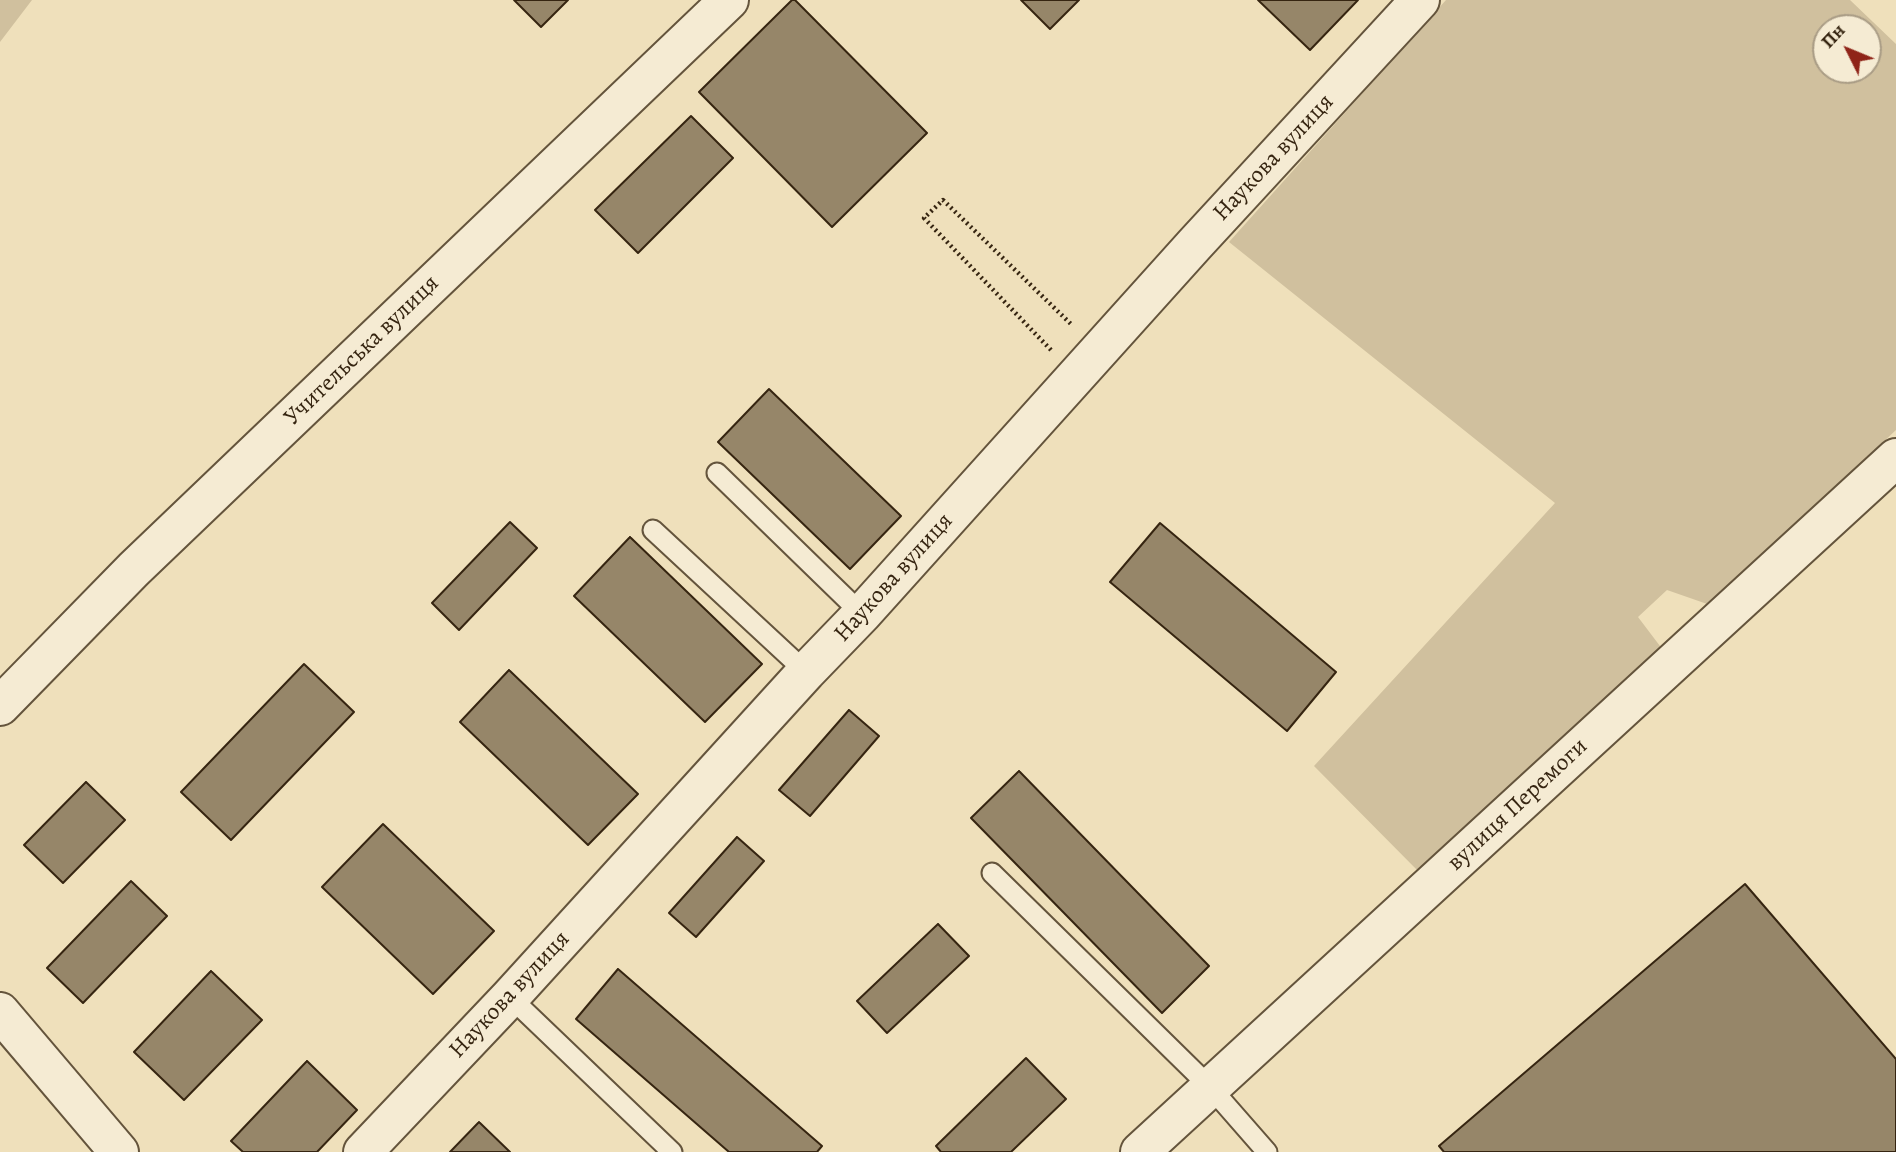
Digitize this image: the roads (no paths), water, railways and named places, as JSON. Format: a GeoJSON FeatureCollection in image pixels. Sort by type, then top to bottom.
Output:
{"type":"FeatureCollection","features":[{"type":"Feature","properties":{"kind":"street","name":"Учительська вулиця"},"geometry":{"type":"LineString","coordinates":[[0,706],[134,569],[729,0]]}},
{"type":"Feature","properties":{"kind":"street","name":"Наукова вулиця"},"geometry":{"type":"LineString","coordinates":[[363,1152],[510,997],[862,614],[1087,363],[1420,0]]}},
{"type":"Feature","properties":{"kind":"street","name":"вулиця Перемоги"},"geometry":{"type":"LineString","coordinates":[[1140,1152],[1896,458]]}},
{"type":"Feature","properties":{"kind":"street"},"geometry":{"type":"LineString","coordinates":[[0,1012],[120,1152]]}},
{"type":"Feature","properties":{"kind":"lane"},"geometry":{"type":"LineString","coordinates":[[717,472],[862,614]]}},
{"type":"Feature","properties":{"kind":"lane"},"geometry":{"type":"LineString","coordinates":[[653,530],[806,672]]}},
{"type":"Feature","properties":{"kind":"lane"},"geometry":{"type":"LineString","coordinates":[[992,873],[1210,1088],[1267,1152]]}},
{"type":"Feature","properties":{"kind":"lane"},"geometry":{"type":"LineString","coordinates":[[510,997],[672,1152]]}}]}
